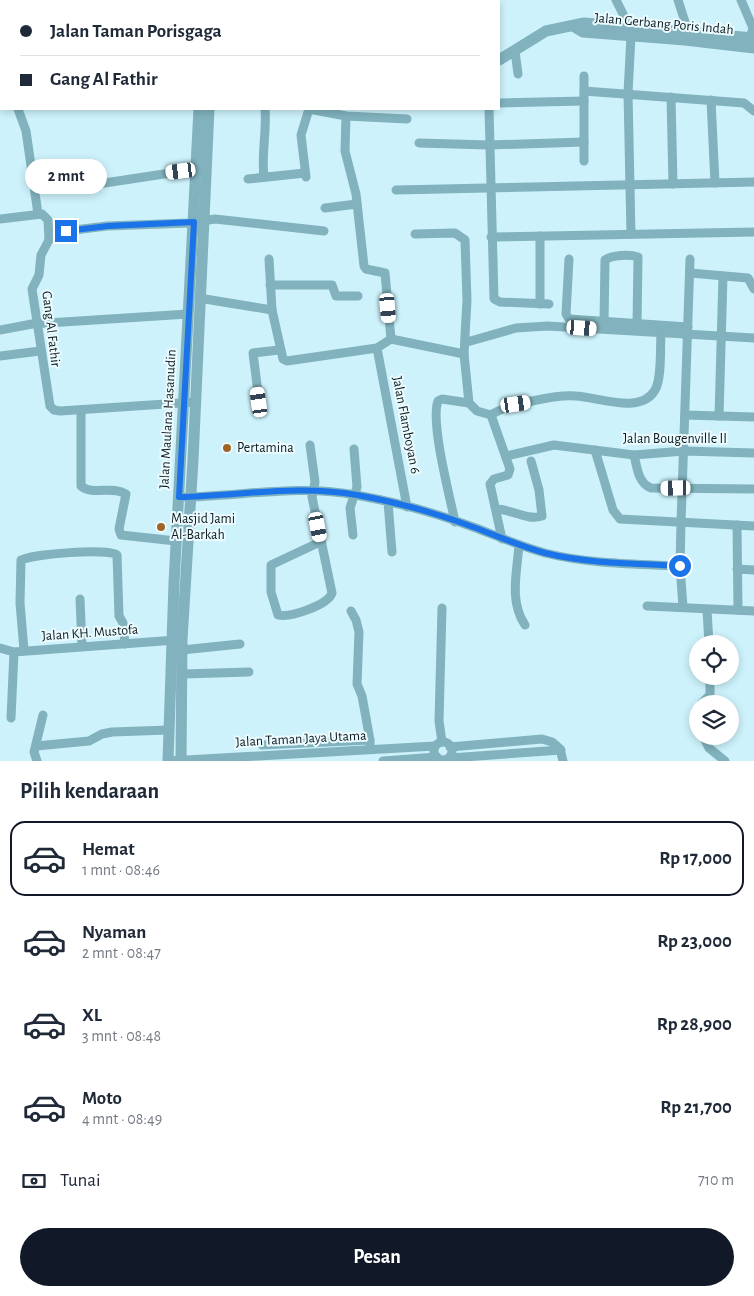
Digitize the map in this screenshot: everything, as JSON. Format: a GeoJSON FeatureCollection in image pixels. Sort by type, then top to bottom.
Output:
{"type":"FeatureCollection","features":[{"type":"Feature","properties":{"kind":"street"},"geometry":{"type":"LineString","coordinates":[[616,0],[630,31],[628,93],[631,234]]}},
{"type":"Feature","properties":{"kind":"street"},"geometry":{"type":"LineString","coordinates":[[678,0],[686,35]]}},
{"type":"Feature","properties":{"kind":"street"},"geometry":{"type":"LineString","coordinates":[[741,0],[752,37]]}},
{"type":"Feature","properties":{"kind":"street","name":"Jalan Gerbang Poris Indah"},"geometry":{"type":"LineString","coordinates":[[500,59],[546,31],[584,23],[630,31],[752,37]]}},
{"type":"Feature","properties":{"kind":"street"},"geometry":{"type":"LineString","coordinates":[[515,51],[518,74]]}},
{"type":"Feature","properties":{"kind":"street"},"geometry":{"type":"LineString","coordinates":[[584,76],[584,161]]}},
{"type":"Feature","properties":{"kind":"street"},"geometry":{"type":"LineString","coordinates":[[584,91],[671,96],[744,103],[754,112]]}},
{"type":"Feature","properties":{"kind":"street"},"geometry":{"type":"LineString","coordinates":[[671,96],[673,184]]}},
{"type":"Feature","properties":{"kind":"street"},"geometry":{"type":"LineString","coordinates":[[711,100],[716,183]]}},
{"type":"Feature","properties":{"kind":"street"},"geometry":{"type":"LineString","coordinates":[[500,103],[584,101]]}},
{"type":"Feature","properties":{"kind":"street"},"geometry":{"type":"LineString","coordinates":[[18,110],[26,131],[38,214]]}},
{"type":"Feature","properties":{"kind":"street","name":"Jalan Maulana Hasanudin"},"geometry":{"type":"LineString","coordinates":[[192,338],[184,314],[197,168],[199,110]]}},
{"type":"Feature","properties":{"kind":"street","name":"Jalan Maulana Hasanudin"},"geometry":{"type":"LineString","coordinates":[[168,761],[163,730],[176,643],[185,497],[185,403],[192,338],[200,298],[192,222],[210,110]]}},
{"type":"Feature","properties":{"kind":"street"},"geometry":{"type":"LineString","coordinates":[[264,177],[262,158],[265,142],[265,110]]}},
{"type":"Feature","properties":{"kind":"street"},"geometry":{"type":"LineString","coordinates":[[248,179],[305,175],[301,135],[309,110]]}},
{"type":"Feature","properties":{"kind":"street"},"geometry":{"type":"LineString","coordinates":[[321,110],[346,116],[407,119]]}},
{"type":"Feature","properties":{"kind":"street"},"geometry":{"type":"LineString","coordinates":[[489,110],[494,299],[500,302],[549,304]]}},
{"type":"Feature","properties":{"kind":"street"},"geometry":{"type":"LineString","coordinates":[[346,116],[344,133],[345,151],[357,204],[365,268],[383,272],[386,277],[392,339]]}},
{"type":"Feature","properties":{"kind":"street"},"geometry":{"type":"LineString","coordinates":[[419,143],[584,142]]}},
{"type":"Feature","properties":{"kind":"street"},"geometry":{"type":"LineString","coordinates":[[98,184],[197,168]]}},
{"type":"Feature","properties":{"kind":"street"},"geometry":{"type":"LineString","coordinates":[[396,190],[754,182]]}},
{"type":"Feature","properties":{"kind":"street"},"geometry":{"type":"LineString","coordinates":[[325,208],[357,204]]}},
{"type":"Feature","properties":{"kind":"street"},"geometry":{"type":"LineString","coordinates":[[0,219],[42,214],[48,220],[49,240]]}},
{"type":"Feature","properties":{"kind":"street"},"geometry":{"type":"LineString","coordinates":[[49,240],[53,235],[66,231],[108,226],[215,219],[324,231]]}},
{"type":"Feature","properties":{"kind":"street"},"geometry":{"type":"LineString","coordinates":[[491,237],[754,232]]}},
{"type":"Feature","properties":{"kind":"street"},"geometry":{"type":"LineString","coordinates":[[415,234],[455,233],[465,240],[466,342],[464,354],[469,404]]}},
{"type":"Feature","properties":{"kind":"street"},"geometry":{"type":"LineString","coordinates":[[540,236],[540,304]]}},
{"type":"Feature","properties":{"kind":"street","name":"Gang Al Fathir"},"geometry":{"type":"LineString","coordinates":[[49,240],[41,256],[39,274],[32,286],[40,351],[50,406],[54,410],[60,411],[185,403]]}},
{"type":"Feature","properties":{"kind":"street"},"geometry":{"type":"LineString","coordinates":[[604,322],[605,260],[609,257],[633,255],[638,257],[637,324]]}},
{"type":"Feature","properties":{"kind":"street"},"geometry":{"type":"LineString","coordinates":[[269,259],[272,310],[282,359],[288,361],[377,348],[392,339],[464,354]]}},
{"type":"Feature","properties":{"kind":"street"},"geometry":{"type":"LineString","coordinates":[[569,259],[567,317],[574,321],[637,324],[721,336],[754,338]]}},
{"type":"Feature","properties":{"kind":"street"},"geometry":{"type":"LineString","coordinates":[[683,607],[680,566],[690,259]]}},
{"type":"Feature","properties":{"kind":"street"},"geometry":{"type":"LineString","coordinates":[[690,273],[748,278],[754,289]]}},
{"type":"Feature","properties":{"kind":"street"},"geometry":{"type":"LineString","coordinates":[[719,416],[723,276]]}},
{"type":"Feature","properties":{"kind":"street"},"geometry":{"type":"LineString","coordinates":[[270,285],[332,285],[336,296],[358,296]]}},
{"type":"Feature","properties":{"kind":"street"},"geometry":{"type":"LineString","coordinates":[[200,298],[272,310]]}},
{"type":"Feature","properties":{"kind":"street"},"geometry":{"type":"LineString","coordinates":[[0,330],[38,324],[184,314]]}},
{"type":"Feature","properties":{"kind":"street"},"geometry":{"type":"LineString","coordinates":[[466,342],[516,328],[535,326],[661,333],[688,331]]}},
{"type":"Feature","properties":{"kind":"street"},"geometry":{"type":"LineString","coordinates":[[455,522],[436,425],[436,405],[438,401],[469,404],[476,411],[491,415],[510,405],[568,396],[623,403],[643,400],[650,397],[658,383],[661,333]]}},
{"type":"Feature","properties":{"kind":"street","name":"Jalan Flamboyan 6"},"geometry":{"type":"LineString","coordinates":[[377,348],[407,507]]}},
{"type":"Feature","properties":{"kind":"street"},"geometry":{"type":"LineString","coordinates":[[259,402],[253,353],[279,350]]}},
{"type":"Feature","properties":{"kind":"street"},"geometry":{"type":"LineString","coordinates":[[0,356],[40,351]]}},
{"type":"Feature","properties":{"kind":"street"},"geometry":{"type":"LineString","coordinates":[[80,410],[81,486],[92,490],[118,490],[126,494],[119,532],[124,537],[176,541]]}},
{"type":"Feature","properties":{"kind":"street"},"geometry":{"type":"LineString","coordinates":[[491,415],[510,469],[509,473],[494,479],[490,484],[502,539]]}},
{"type":"Feature","properties":{"kind":"street"},"geometry":{"type":"LineString","coordinates":[[685,415],[754,417]]}},
{"type":"Feature","properties":{"kind":"street"},"geometry":{"type":"LineString","coordinates":[[310,445],[312,497],[332,593],[330,598],[322,604],[290,614],[278,615],[272,592],[271,565],[320,542]]}},
{"type":"Feature","properties":{"kind":"street","name":"Jalan Bougenville II"},"geometry":{"type":"LineString","coordinates":[[506,456],[544,446],[567,445],[634,454],[684,452],[754,453]]}},
{"type":"Feature","properties":{"kind":"street"},"geometry":{"type":"LineString","coordinates":[[353,535],[350,508],[357,487],[354,449]]}},
{"type":"Feature","properties":{"kind":"street"},"geometry":{"type":"LineString","coordinates":[[595,450],[616,516],[624,520],[754,526]]}},
{"type":"Feature","properties":{"kind":"street"},"geometry":{"type":"LineString","coordinates":[[634,454],[644,484],[651,488],[754,489]]}},
{"type":"Feature","properties":{"kind":"street"},"geometry":{"type":"LineString","coordinates":[[496,509],[518,512],[533,518],[542,516],[539,490],[531,460]]}},
{"type":"Feature","properties":{"kind":"street"},"geometry":{"type":"LineString","coordinates":[[185,497],[313,489],[356,494],[455,522],[519,545],[585,561],[680,566]]}},
{"type":"Feature","properties":{"kind":"street","name":"Jalan Maulana Hasanudin"},"geometry":{"type":"LineString","coordinates":[[181,761],[183,674],[176,643],[176,541],[185,497]]}},
{"type":"Feature","properties":{"kind":"street"},"geometry":{"type":"LineString","coordinates":[[388,502],[392,552]]}},
{"type":"Feature","properties":{"kind":"street"},"geometry":{"type":"LineString","coordinates":[[737,525],[738,610]]}},
{"type":"Feature","properties":{"kind":"street"},"geometry":{"type":"LineString","coordinates":[[519,545],[515,594],[517,610],[525,625]]}},
{"type":"Feature","properties":{"kind":"street"},"geometry":{"type":"LineString","coordinates":[[11,718],[19,651],[21,560],[73,553],[108,552],[117,555],[119,616],[123,624],[125,644]]}},
{"type":"Feature","properties":{"kind":"street"},"geometry":{"type":"LineString","coordinates":[[737,569],[754,570]]}},
{"type":"Feature","properties":{"kind":"street"},"geometry":{"type":"LineString","coordinates":[[80,599],[82,646]]}},
{"type":"Feature","properties":{"kind":"street"},"geometry":{"type":"LineString","coordinates":[[646,606],[754,611]]}},
{"type":"Feature","properties":{"kind":"street"},"geometry":{"type":"LineString","coordinates":[[442,608],[439,720],[444,759]]}},
{"type":"Feature","properties":{"kind":"street"},"geometry":{"type":"LineString","coordinates":[[707,610],[708,635]]}},
{"type":"Feature","properties":{"kind":"street"},"geometry":{"type":"LineString","coordinates":[[262,745],[340,740],[370,745],[362,696],[357,684],[359,632],[351,611]]}},
{"type":"Feature","properties":{"kind":"street","name":"Jalan KH. Mustofa"},"geometry":{"type":"LineString","coordinates":[[0,648],[19,651],[149,642],[240,644]]}},
{"type":"Feature","properties":{"kind":"street"},"geometry":{"type":"LineString","coordinates":[[183,674],[249,672]]}},
{"type":"Feature","properties":{"kind":"street"},"geometry":{"type":"LineString","coordinates":[[37,761],[34,756],[43,715]]}},
{"type":"Feature","properties":{"kind":"street"},"geometry":{"type":"LineString","coordinates":[[36,746],[89,741],[106,732],[163,730]]}},
{"type":"Feature","properties":{"kind":"street","name":"Jalan Taman Jaya Utama"},"geometry":{"type":"LineString","coordinates":[[168,761],[340,751],[370,745],[442,745],[542,739],[552,742],[561,750]]}},
{"type":"Feature","properties":{"kind":"street"},"geometry":{"type":"LineString","coordinates":[[340,740],[340,751]]}},
{"type":"Feature","properties":{"kind":"street"},"geometry":{"type":"LineString","coordinates":[[278,744],[278,754]]}},
{"type":"Feature","properties":{"kind":"street"},"geometry":{"type":"LineString","coordinates":[[442,745],[444,759]]}},
{"type":"Feature","properties":{"kind":"street"},"geometry":{"type":"LineString","coordinates":[[708,745],[725,761]]}},
{"type":"Feature","properties":{"kind":"street"},"geometry":{"type":"LineString","coordinates":[[383,761],[444,759],[561,750],[562,761]]}},
{"type":"Feature","properties":{"kind":"place","name":"Pertamina"},"geometry":{"type":"Point","coordinates":[227,448]}},
{"type":"Feature","properties":{"kind":"place","name":"Masjid Jami Al-Barkah"},"geometry":{"type":"Point","coordinates":[161,527]}},
{"type":"Feature","properties":{"kind":"route"},"geometry":{"type":"LineString","coordinates":[[66,231],[108,226],[194,222],[179,497],[224,496],[313,489],[356,494],[407,507],[472,527],[510,542],[565,558],[585,561],[680,566]]}}]}
